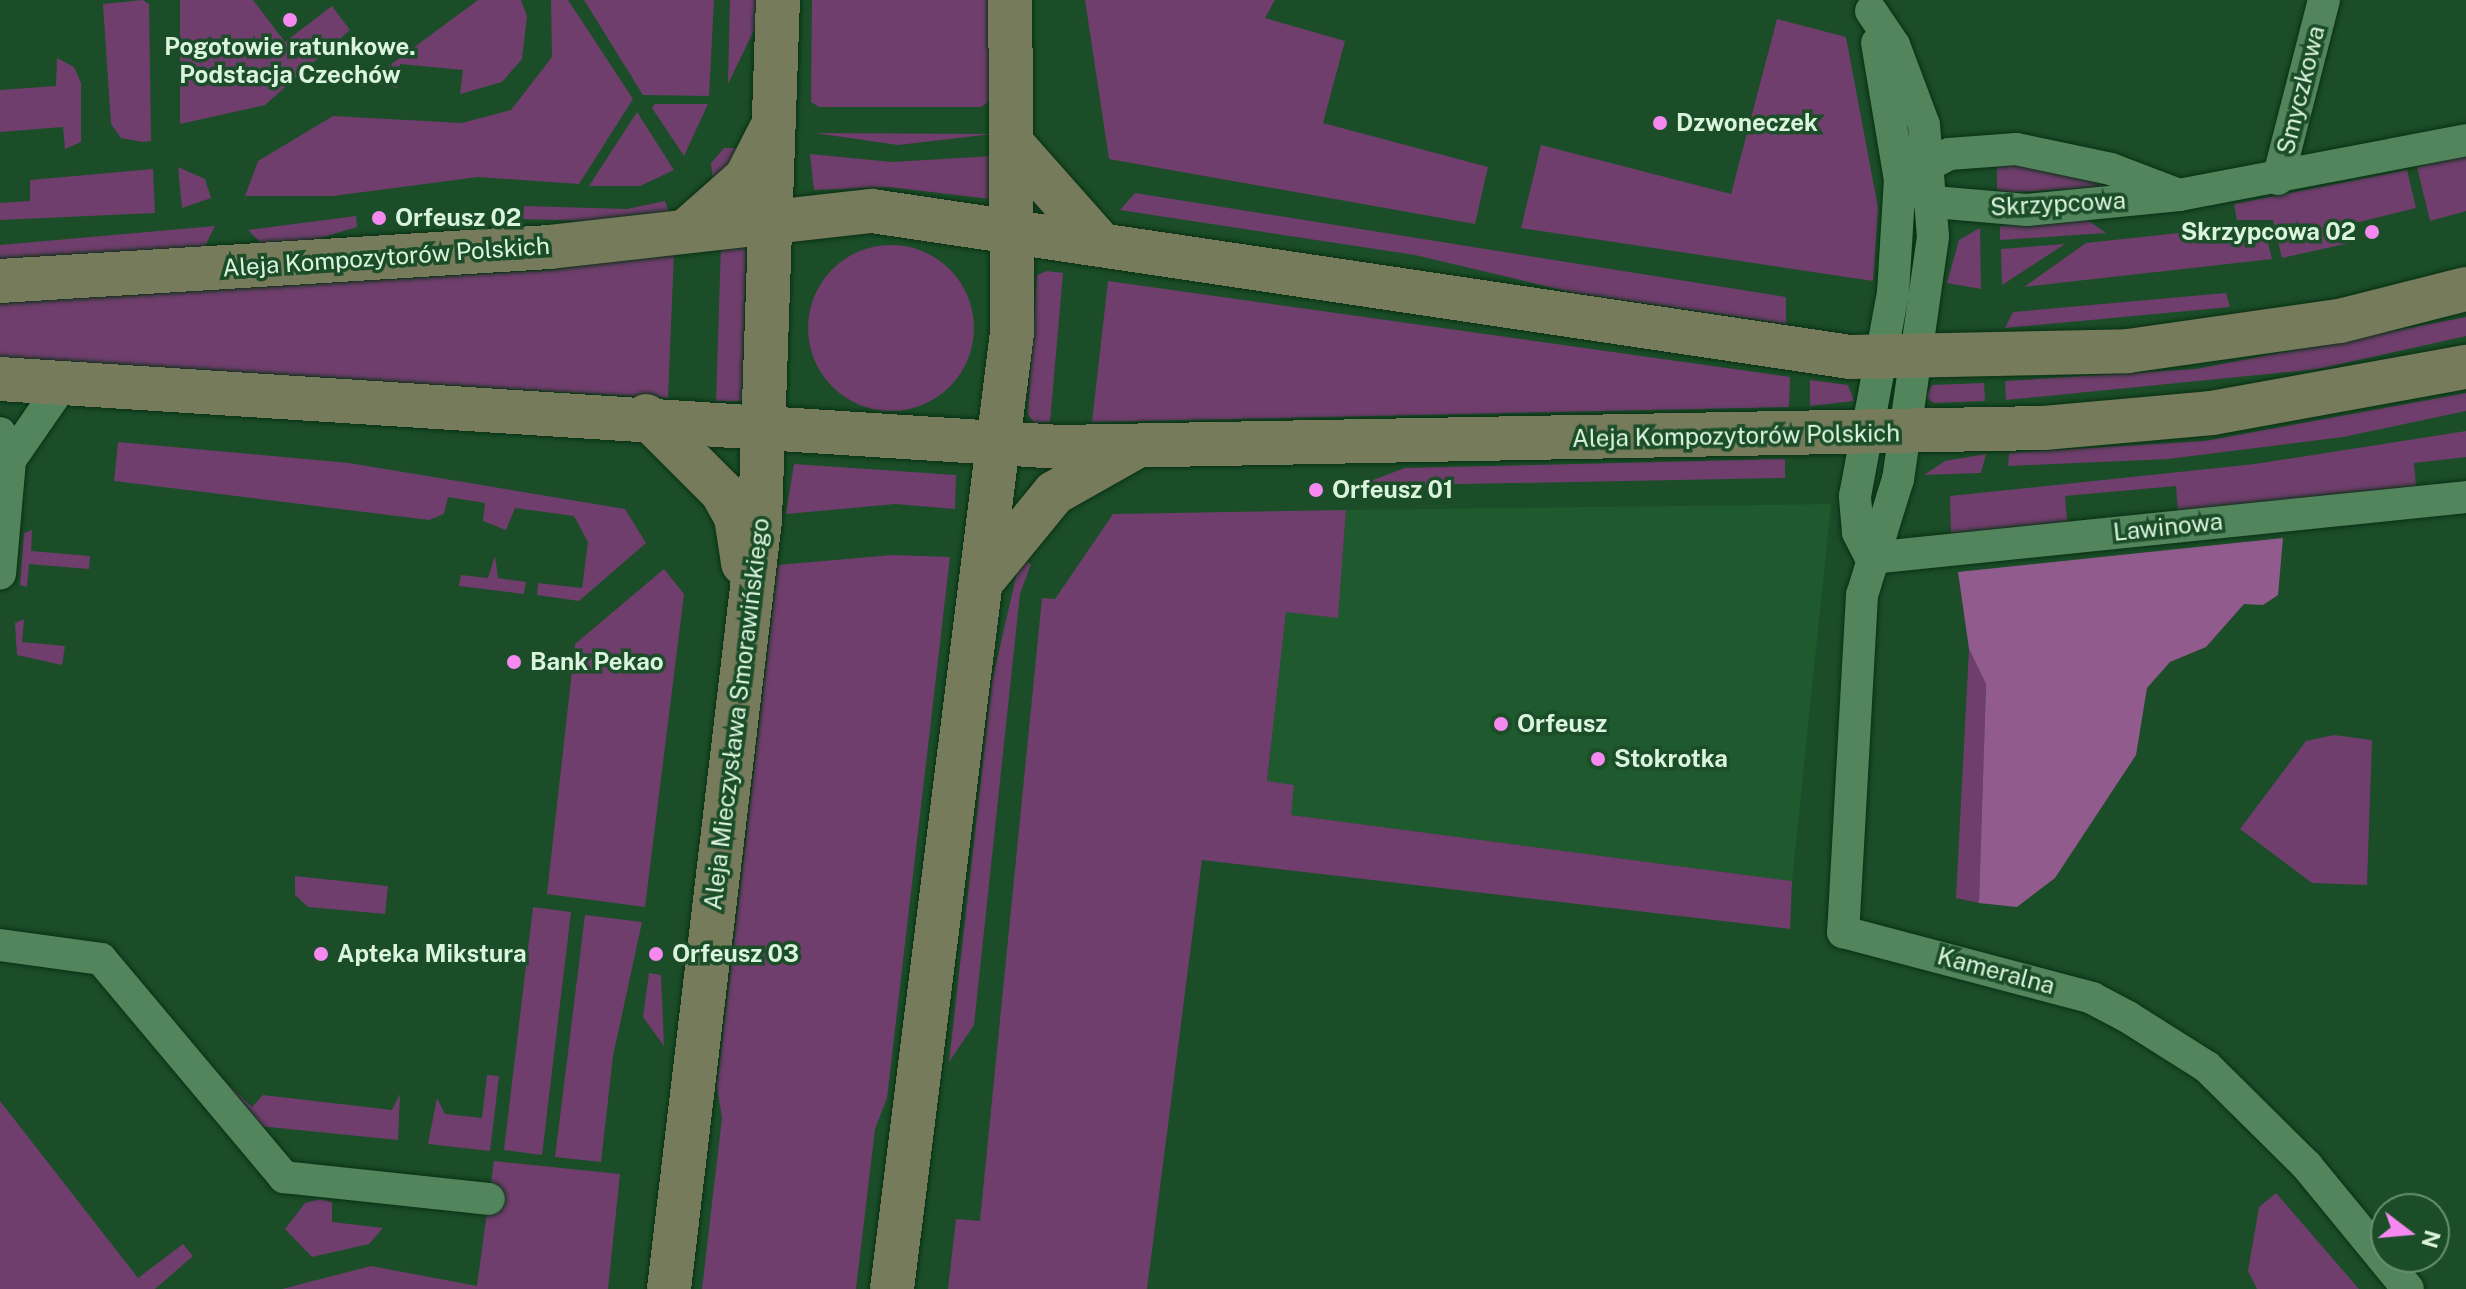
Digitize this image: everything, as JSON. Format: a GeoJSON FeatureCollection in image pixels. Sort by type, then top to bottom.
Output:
{"type":"FeatureCollection","features":[{"type":"Feature","properties":{"kind":"street"},"geometry":{"type":"LineString","coordinates":[[771,221],[778,0]]}},
{"type":"Feature","properties":{"kind":"street"},"geometry":{"type":"LineString","coordinates":[[892,1289],[917,1071],[1000,446],[1013,228],[1010,0]]}},
{"type":"Feature","properties":{"kind":"street","name":"Smyczkowa"},"geometry":{"type":"LineString","coordinates":[[2278,179],[2324,0]]}},
{"type":"Feature","properties":{"kind":"street"},"geometry":{"type":"LineString","coordinates":[[1869,6],[1915,98],[1930,160],[1934,202],[1900,358]]}},
{"type":"Feature","properties":{"kind":"street"},"geometry":{"type":"LineString","coordinates":[[1869,6],[1900,180],[1895,280],[1900,358]]}},
{"type":"Feature","properties":{"kind":"street"},"geometry":{"type":"LineString","coordinates":[[686,231],[746,178],[775,118]]}},
{"type":"Feature","properties":{"kind":"street","name":"Skrzypcowa"},"geometry":{"type":"LineString","coordinates":[[2179,195],[2111,169],[2016,149],[1930,160],[1900,180],[1934,202],[2027,210],[2179,195],[2278,179],[2466,140]]}},
{"type":"Feature","properties":{"kind":"street"},"geometry":{"type":"LineString","coordinates":[[1014,146],[1099,242]]}},
{"type":"Feature","properties":{"kind":"street","name":"Aleja Kompozytorów Polskich"},"geometry":{"type":"LineString","coordinates":[[0,281],[464,254],[872,211],[1013,228]]}},
{"type":"Feature","properties":{"kind":"street","name":"Aleja Mieczysława Smorawińskiego"},"geometry":{"type":"LineString","coordinates":[[669,1289],[768,425],[771,221]]}},
{"type":"Feature","properties":{"kind":"street"},"geometry":{"type":"LineString","coordinates":[[1013,228],[1600,323],[1900,358],[2204,342],[2340,321],[2466,289]]}},
{"type":"Feature","properties":{"kind":"street","name":"Kameralna"},"geometry":{"type":"LineString","coordinates":[[1900,358],[1886,432],[1855,496],[1858,532],[1871,558],[1857,661],[1843,932],[2092,998],[2141,1025],[2207,1067],[2296,1155],[2408,1289]]}},
{"type":"Feature","properties":{"kind":"street","name":"Aleja Kompozytorów Polskich"},"geometry":{"type":"LineString","coordinates":[[768,425],[1000,446],[1886,432],[2159,419],[2348,393],[2466,367]]}},
{"type":"Feature","properties":{"kind":"street"},"geometry":{"type":"LineString","coordinates":[[0,379],[768,425]]}},
{"type":"Feature","properties":{"kind":"street"},"geometry":{"type":"LineString","coordinates":[[0,574],[5,447],[64,382]]}},
{"type":"Feature","properties":{"kind":"street"},"geometry":{"type":"LineString","coordinates":[[646,416],[722,492],[736,517],[748,609]]}},
{"type":"Feature","properties":{"kind":"street"},"geometry":{"type":"LineString","coordinates":[[983,581],[1054,493],[1138,446]]}},
{"type":"Feature","properties":{"kind":"street","name":"Lawinowa"},"geometry":{"type":"LineString","coordinates":[[1871,558],[2466,497]]}},
{"type":"Feature","properties":{"kind":"street"},"geometry":{"type":"LineString","coordinates":[[0,945],[101,959],[284,1177],[489,1199]]}},
{"type":"Feature","properties":{"kind":"shaded area"},"geometry":{"type":"Polygon","coordinates":[[[143,0],[149,4],[151,141],[142,142],[121,138],[111,124],[103,4],[143,0]]]}},
{"type":"Feature","properties":{"kind":"shaded area"},"geometry":{"type":"Polygon","coordinates":[[[180,0],[253,0],[285,42],[332,6],[350,30],[265,105],[180,124],[180,0]]]}},
{"type":"Feature","properties":{"kind":"shaded area"},"geometry":{"type":"Polygon","coordinates":[[[478,0],[521,0],[527,16],[522,59],[502,82],[460,94],[463,70],[400,64],[397,88],[381,84],[386,68],[478,0]]]}},
{"type":"Feature","properties":{"kind":"shaded area"},"geometry":{"type":"Polygon","coordinates":[[[551,0],[568,0],[633,99],[579,184],[478,177],[333,196],[245,196],[258,161],[333,116],[462,123],[511,110],[552,57],[551,0]]]}},
{"type":"Feature","properties":{"kind":"shaded area"},"geometry":{"type":"Polygon","coordinates":[[[584,0],[714,0],[709,96],[643,95],[584,0]]]}},
{"type":"Feature","properties":{"kind":"shaded area"},"geometry":{"type":"Polygon","coordinates":[[[730,0],[758,0],[757,24],[728,84],[730,0]]]}},
{"type":"Feature","properties":{"kind":"shaded area"},"geometry":{"type":"Polygon","coordinates":[[[812,0],[991,0],[993,98],[981,107],[819,107],[811,102],[812,0]]]}},
{"type":"Feature","properties":{"kind":"shaded area"},"geometry":{"type":"Polygon","coordinates":[[[1085,0],[1275,0],[1265,18],[1345,41],[1323,123],[1488,167],[1475,224],[1109,159],[1085,0]]]}},
{"type":"Feature","properties":{"kind":"shaded area"},"geometry":{"type":"Polygon","coordinates":[[[1777,19],[1846,37],[1878,208],[1873,281],[1521,228],[1541,145],[1731,194],[1777,19]]]}},
{"type":"Feature","properties":{"kind":"shaded area"},"geometry":{"type":"Polygon","coordinates":[[[57,58],[74,67],[81,83],[81,142],[65,149],[63,127],[0,132],[0,90],[56,86],[57,58]]]}},
{"type":"Feature","properties":{"kind":"shaded area"},"geometry":{"type":"Polygon","coordinates":[[[655,104],[708,104],[684,156],[652,108],[655,104]]]}},
{"type":"Feature","properties":{"kind":"shaded area"},"geometry":{"type":"Polygon","coordinates":[[[637,112],[674,170],[640,186],[589,186],[637,112]]]}},
{"type":"Feature","properties":{"kind":"shaded area"},"geometry":{"type":"Polygon","coordinates":[[[815,133],[993,134],[898,145],[815,133]]]}},
{"type":"Feature","properties":{"kind":"shaded area"},"geometry":{"type":"Polygon","coordinates":[[[724,148],[746,148],[714,191],[711,163],[724,148]]]}},
{"type":"Feature","properties":{"kind":"shaded area"},"geometry":{"type":"Polygon","coordinates":[[[810,154],[892,162],[993,156],[991,199],[888,187],[814,190],[810,154]]]}},
{"type":"Feature","properties":{"kind":"shaded area"},"geometry":{"type":"Polygon","coordinates":[[[2466,155],[2466,211],[2430,221],[2417,167],[2466,155]]]}},
{"type":"Feature","properties":{"kind":"shaded area"},"geometry":{"type":"Polygon","coordinates":[[[1997,156],[2102,178],[2111,186],[2004,193],[1997,189],[1997,156]]]}},
{"type":"Feature","properties":{"kind":"shaded area"},"geometry":{"type":"Polygon","coordinates":[[[178,167],[205,179],[211,198],[182,208],[178,167]]]}},
{"type":"Feature","properties":{"kind":"shaded area"},"geometry":{"type":"Polygon","coordinates":[[[153,169],[155,213],[0,220],[0,203],[30,201],[30,180],[153,169]]]}},
{"type":"Feature","properties":{"kind":"shaded area"},"geometry":{"type":"Polygon","coordinates":[[[2407,170],[2416,208],[2351,224],[2354,242],[2282,258],[2273,220],[2237,220],[2234,204],[2407,170]]]}},
{"type":"Feature","properties":{"kind":"shaded area"},"geometry":{"type":"Polygon","coordinates":[[[1135,193],[1786,297],[1786,324],[1575,293],[1415,255],[1120,210],[1135,193]]]}},
{"type":"Feature","properties":{"kind":"shaded area"},"geometry":{"type":"Polygon","coordinates":[[[665,201],[670,215],[625,222],[523,219],[524,206],[627,209],[665,201]]]}},
{"type":"Feature","properties":{"kind":"shaded area"},"geometry":{"type":"Polygon","coordinates":[[[356,216],[357,227],[292,246],[264,246],[248,230],[356,216]]]}},
{"type":"Feature","properties":{"kind":"shaded area"},"geometry":{"type":"Polygon","coordinates":[[[2086,219],[2106,233],[2000,240],[2000,226],[2086,219]]]}},
{"type":"Feature","properties":{"kind":"shaded area"},"geometry":{"type":"Polygon","coordinates":[[[215,226],[204,248],[0,262],[0,245],[215,226]]]}},
{"type":"Feature","properties":{"kind":"shaded area"},"geometry":{"type":"Polygon","coordinates":[[[1980,228],[1981,289],[1947,283],[1959,240],[1980,228]]]}},
{"type":"Feature","properties":{"kind":"shaded area"},"geometry":{"type":"Polygon","coordinates":[[[2225,228],[2265,230],[2272,259],[2024,287],[2086,243],[2225,228]]]}},
{"type":"Feature","properties":{"kind":"shaded area"},"geometry":{"type":"Polygon","coordinates":[[[746,244],[742,401],[716,401],[721,246],[746,244]]]}},
{"type":"Feature","properties":{"kind":"shaded area"},"geometry":{"type":"Polygon","coordinates":[[[2065,244],[2002,285],[2001,249],[2065,244]]]}},
{"type":"Feature","properties":{"kind":"shaded area"},"geometry":{"type":"Polygon","coordinates":[[[891,245],[923,251],[950,269],[968,296],[974,328],[968,360],[950,387],[923,405],[891,411],[859,405],[832,387],[814,360],[808,328],[814,296],[832,269],[859,251],[891,245]]]}},
{"type":"Feature","properties":{"kind":"shaded area"},"geometry":{"type":"Polygon","coordinates":[[[674,253],[668,398],[0,361],[0,301],[551,270],[674,253]]]}},
{"type":"Feature","properties":{"kind":"shaded area"},"geometry":{"type":"Polygon","coordinates":[[[1047,271],[1063,273],[1050,422],[1034,423],[1028,414],[1037,275],[1047,271]]]}},
{"type":"Feature","properties":{"kind":"shaded area"},"geometry":{"type":"Polygon","coordinates":[[[1108,281],[1790,377],[1789,407],[1092,422],[1108,281]]]}},
{"type":"Feature","properties":{"kind":"shaded area"},"geometry":{"type":"Polygon","coordinates":[[[2226,293],[2230,307],[2005,328],[2013,312],[2226,293]]]}},
{"type":"Feature","properties":{"kind":"shaded area"},"geometry":{"type":"Polygon","coordinates":[[[2466,317],[2466,336],[2318,369],[2006,400],[2005,381],[2196,369],[2466,317]]]}},
{"type":"Feature","properties":{"kind":"shaded area"},"geometry":{"type":"Polygon","coordinates":[[[1810,380],[1848,385],[1854,401],[1810,406],[1810,380]]]}},
{"type":"Feature","properties":{"kind":"shaded area"},"geometry":{"type":"Polygon","coordinates":[[[1984,383],[1985,401],[1934,403],[1926,397],[1932,385],[1984,383]]]}},
{"type":"Feature","properties":{"kind":"shaded area"},"geometry":{"type":"Polygon","coordinates":[[[2466,393],[2466,411],[2343,437],[2168,459],[2008,466],[2009,453],[2205,441],[2466,393]]]}},
{"type":"Feature","properties":{"kind":"shaded area"},"geometry":{"type":"Polygon","coordinates":[[[2466,431],[2466,457],[2414,463],[2416,486],[2178,511],[2176,486],[2065,496],[2067,522],[1951,533],[1950,496],[2255,464],[2466,431]]]}},
{"type":"Feature","properties":{"kind":"shaded area"},"geometry":{"type":"Polygon","coordinates":[[[118,442],[349,463],[625,509],[646,543],[579,601],[537,595],[538,583],[582,588],[588,542],[574,516],[515,508],[506,530],[483,521],[485,503],[448,497],[444,514],[429,520],[114,481],[118,442]]]}},
{"type":"Feature","properties":{"kind":"shaded area"},"geometry":{"type":"Polygon","coordinates":[[[1986,454],[1981,473],[1924,475],[1945,461],[1986,454]]]}},
{"type":"Feature","properties":{"kind":"shaded area"},"geometry":{"type":"Polygon","coordinates":[[[1785,459],[1785,478],[1357,486],[1405,468],[1785,459]]]}},
{"type":"Feature","properties":{"kind":"shaded area"},"geometry":{"type":"Polygon","coordinates":[[[794,464],[956,475],[955,509],[895,504],[786,514],[794,464]]]}},
{"type":"Feature","properties":{"kind":"shaded area"},"geometry":{"type":"Polygon","coordinates":[[[1831,504],[1792,881],[1290,815],[1267,782],[1286,611],[1338,618],[1346,510],[1831,504]]]}},
{"type":"Feature","properties":{"kind":"shaded area"},"geometry":{"type":"Polygon","coordinates":[[[1346,510],[1338,618],[1286,612],[1267,781],[1294,785],[1291,815],[1792,881],[1790,929],[1202,860],[1147,1289],[948,1289],[956,1219],[980,1221],[1042,598],[1055,599],[1113,514],[1346,510]]]}},
{"type":"Feature","properties":{"kind":"shaded area"},"geometry":{"type":"Polygon","coordinates":[[[32,530],[31,551],[90,556],[89,569],[29,564],[27,587],[20,585],[24,533],[32,530]]]}},
{"type":"Feature","properties":{"kind":"shaded area"},"geometry":{"type":"Polygon","coordinates":[[[2283,538],[2278,595],[2263,605],[2244,604],[2206,647],[2170,662],[2147,688],[2136,755],[2055,878],[2017,907],[1979,903],[1986,684],[1969,649],[1958,572],[2283,538]]]}},
{"type":"Feature","properties":{"kind":"shaded area"},"geometry":{"type":"Polygon","coordinates":[[[892,555],[950,557],[887,1098],[875,1129],[856,1289],[702,1289],[722,1118],[717,1087],[778,565],[892,555]]]}},
{"type":"Feature","properties":{"kind":"shaded area"},"geometry":{"type":"Polygon","coordinates":[[[495,556],[498,578],[526,582],[524,594],[459,586],[461,575],[488,578],[495,556]]]}},
{"type":"Feature","properties":{"kind":"shaded area"},"geometry":{"type":"Polygon","coordinates":[[[1020,559],[1031,564],[1020,594],[974,1025],[949,1062],[992,682],[1020,559]]]}},
{"type":"Feature","properties":{"kind":"shaded area"},"geometry":{"type":"Polygon","coordinates":[[[664,569],[684,594],[645,907],[547,894],[575,644],[664,569]]]}},
{"type":"Feature","properties":{"kind":"shaded area"},"geometry":{"type":"Polygon","coordinates":[[[24,619],[22,642],[65,646],[62,665],[17,655],[15,623],[24,619]]]}},
{"type":"Feature","properties":{"kind":"shaded area"},"geometry":{"type":"Polygon","coordinates":[[[1969,649],[1986,684],[1979,903],[1956,898],[1969,649]]]}},
{"type":"Feature","properties":{"kind":"shaded area"},"geometry":{"type":"Polygon","coordinates":[[[2334,735],[2372,740],[2367,885],[2312,883],[2240,829],[2306,741],[2334,735]]]}},
{"type":"Feature","properties":{"kind":"shaded area"},"geometry":{"type":"Polygon","coordinates":[[[295,876],[388,886],[385,914],[308,907],[295,895],[295,876]]]}},
{"type":"Feature","properties":{"kind":"shaded area"},"geometry":{"type":"Polygon","coordinates":[[[533,907],[571,912],[542,1155],[504,1150],[533,907]]]}},
{"type":"Feature","properties":{"kind":"shaded area"},"geometry":{"type":"Polygon","coordinates":[[[585,915],[642,922],[613,1056],[601,1162],[555,1157],[585,915]]]}},
{"type":"Feature","properties":{"kind":"shaded area"},"geometry":{"type":"Polygon","coordinates":[[[649,973],[661,975],[664,1046],[643,1017],[649,973]]]}},
{"type":"Feature","properties":{"kind":"shaded area"},"geometry":{"type":"Polygon","coordinates":[[[212,1069],[252,1107],[263,1095],[392,1110],[400,1094],[398,1140],[259,1126],[212,1069]]]}},
{"type":"Feature","properties":{"kind":"shaded area"},"geometry":{"type":"Polygon","coordinates":[[[487,1075],[499,1076],[490,1151],[428,1144],[437,1098],[445,1114],[482,1118],[487,1075]]]}},
{"type":"Feature","properties":{"kind":"shaded area"},"geometry":{"type":"Polygon","coordinates":[[[0,1101],[138,1278],[183,1244],[193,1256],[155,1289],[0,1289],[0,1101]]]}},
{"type":"Feature","properties":{"kind":"shaded area"},"geometry":{"type":"Polygon","coordinates":[[[494,1161],[620,1174],[608,1289],[282,1289],[371,1266],[477,1286],[494,1161]]]}},
{"type":"Feature","properties":{"kind":"shaded area"},"geometry":{"type":"Polygon","coordinates":[[[2276,1193],[2359,1289],[2257,1289],[2248,1271],[2259,1207],[2276,1193]]]}},
{"type":"Feature","properties":{"kind":"shaded area"},"geometry":{"type":"Polygon","coordinates":[[[320,1199],[332,1202],[332,1222],[383,1228],[369,1244],[312,1257],[285,1229],[305,1203],[320,1199]]]}},
{"type":"Feature","properties":{"kind":"place","name":"Pogotowie ratunkowe. Podstacja Czechów"},"geometry":{"type":"Point","coordinates":[290,20]}},
{"type":"Feature","properties":{"kind":"place","name":"Dzwoneczek"},"geometry":{"type":"Point","coordinates":[1660,123]}},
{"type":"Feature","properties":{"kind":"place","name":"Orfeusz 02"},"geometry":{"type":"Point","coordinates":[379,218]}},
{"type":"Feature","properties":{"kind":"place","name":"Skrzypcowa 02"},"geometry":{"type":"Point","coordinates":[2372,232]}},
{"type":"Feature","properties":{"kind":"place","name":"Orfeusz 01"},"geometry":{"type":"Point","coordinates":[1316,490]}},
{"type":"Feature","properties":{"kind":"place","name":"Bank Pekao"},"geometry":{"type":"Point","coordinates":[514,662]}},
{"type":"Feature","properties":{"kind":"place","name":"Orfeusz"},"geometry":{"type":"Point","coordinates":[1501,724]}},
{"type":"Feature","properties":{"kind":"place","name":"Stokrotka"},"geometry":{"type":"Point","coordinates":[1598,759]}},
{"type":"Feature","properties":{"kind":"place","name":"Apteka Mikstura"},"geometry":{"type":"Point","coordinates":[321,954]}},
{"type":"Feature","properties":{"kind":"place","name":"Orfeusz 03"},"geometry":{"type":"Point","coordinates":[656,954]}}]}
